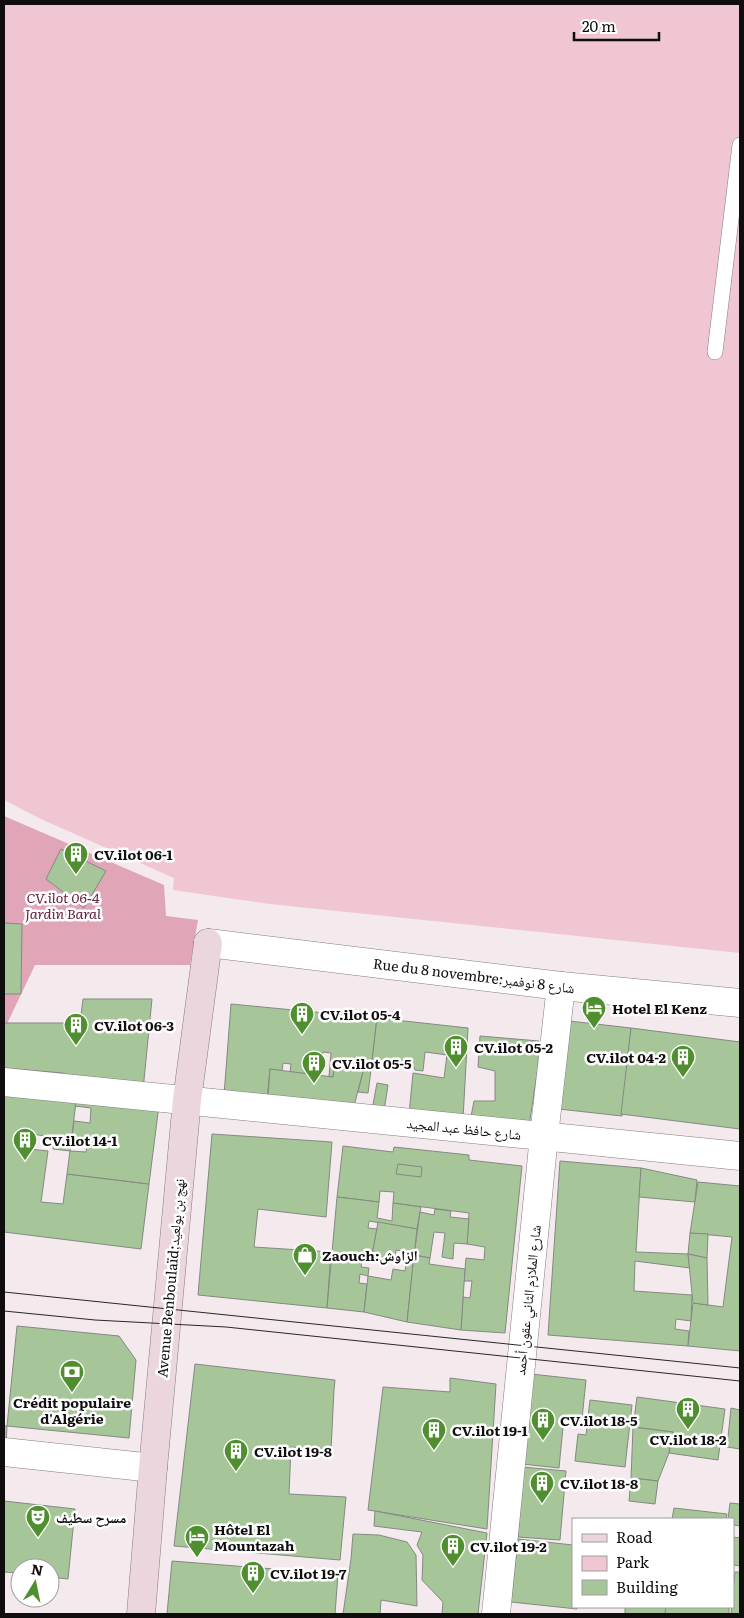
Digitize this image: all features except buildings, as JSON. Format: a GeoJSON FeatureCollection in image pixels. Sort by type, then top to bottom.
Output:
{"type":"FeatureCollection","features":[{"type":"Feature","properties":{"kind":"street","name":"Rue du 8 novembre;شارع 8 نوفمبر"},"geometry":{"type":"LineString","coordinates":[[208,943],[561,986],[740,1003]]}},
{"type":"Feature","properties":{"kind":"street","name":"Avenue Benboulaïd;نهج بن بولعيد"},"geometry":{"type":"LineString","coordinates":[[141,1614],[187,1100],[208,943]]}},
{"type":"Feature","properties":{"kind":"street","name":"شارع الملازم الثاني عقون أحمد"},"geometry":{"type":"LineString","coordinates":[[496,1614],[561,986]]}},
{"type":"Feature","properties":{"kind":"street","name":"شارع حافظ عبد المجيد"},"geometry":{"type":"LineString","coordinates":[[4,1082],[740,1156]]}},
{"type":"Feature","properties":{"kind":"street"},"geometry":{"type":"LineString","coordinates":[[4,1452],[153,1468]]}},
{"type":"Feature","properties":{"kind":"lane"},"geometry":{"type":"LineString","coordinates":[[715,352],[740,145]]}},
{"type":"Feature","properties":{"kind":"green space"},"geometry":{"type":"Polygon","coordinates":[[[4,4],[740,4],[740,953],[270,904],[173,890],[174,878],[41,819],[4,800],[4,4]]]}},
{"type":"Feature","properties":{"kind":"green space","name":"CV.ilot 06-4 Jardin Baral"},"geometry":{"type":"Polygon","coordinates":[[[4,816],[164,885],[166,916],[198,920],[190,965],[35,965],[4,1030],[4,816]]]}},
{"type":"Feature","properties":{"kind":"tram line"},"geometry":{"type":"LineString","coordinates":[[4,1292],[740,1368]]}},
{"type":"Feature","properties":{"kind":"tram line"},"geometry":{"type":"LineString","coordinates":[[4,1311],[95,1320],[226,1327],[740,1381]]}},
{"type":"Feature","properties":{"kind":"place","name":"CV.ilot 06-1"},"geometry":{"type":"Point","coordinates":[76,875]}},
{"type":"Feature","properties":{"kind":"place","name":"Hotel El Kenz"},"geometry":{"type":"Point","coordinates":[594,1029]}},
{"type":"Feature","properties":{"kind":"place","name":"CV.ilot 05-4"},"geometry":{"type":"Point","coordinates":[302,1035]}},
{"type":"Feature","properties":{"kind":"place","name":"CV.ilot 06-3"},"geometry":{"type":"Point","coordinates":[76,1046]}},
{"type":"Feature","properties":{"kind":"place","name":"CV.ilot 05-2"},"geometry":{"type":"Point","coordinates":[456,1068]}},
{"type":"Feature","properties":{"kind":"place","name":"CV.ilot 04-2"},"geometry":{"type":"Point","coordinates":[683,1078]}},
{"type":"Feature","properties":{"kind":"place","name":"CV.ilot 05-5"},"geometry":{"type":"Point","coordinates":[314,1084]}},
{"type":"Feature","properties":{"kind":"place","name":"CV.ilot 14-1"},"geometry":{"type":"Point","coordinates":[25,1161]}},
{"type":"Feature","properties":{"kind":"place","name":"Zaouch:الزاوش"},"geometry":{"type":"Point","coordinates":[305,1276]}},
{"type":"Feature","properties":{"kind":"place","name":"Crédit populaire d'Algérie"},"geometry":{"type":"Point","coordinates":[72,1393]}},
{"type":"Feature","properties":{"kind":"place","name":"CV.ilot 18-2"},"geometry":{"type":"Point","coordinates":[688,1430]}},
{"type":"Feature","properties":{"kind":"place","name":"CV.ilot 18-5"},"geometry":{"type":"Point","coordinates":[543,1441]}},
{"type":"Feature","properties":{"kind":"place","name":"CV.ilot 19-1"},"geometry":{"type":"Point","coordinates":[434,1451]}},
{"type":"Feature","properties":{"kind":"place","name":"CV.ilot 19-8"},"geometry":{"type":"Point","coordinates":[236,1472]}},
{"type":"Feature","properties":{"kind":"place","name":"CV.ilot 18-8"},"geometry":{"type":"Point","coordinates":[542,1504]}},
{"type":"Feature","properties":{"kind":"place","name":"مسرح سطيف"},"geometry":{"type":"Point","coordinates":[38,1538]}},
{"type":"Feature","properties":{"kind":"place","name":"Hôtel El Mountazah"},"geometry":{"type":"Point","coordinates":[197,1558]}},
{"type":"Feature","properties":{"kind":"place","name":"CV.ilot 19-2"},"geometry":{"type":"Point","coordinates":[453,1567]}},
{"type":"Feature","properties":{"kind":"place","name":"CV.ilot 19-7"},"geometry":{"type":"Point","coordinates":[253,1594]}}]}
